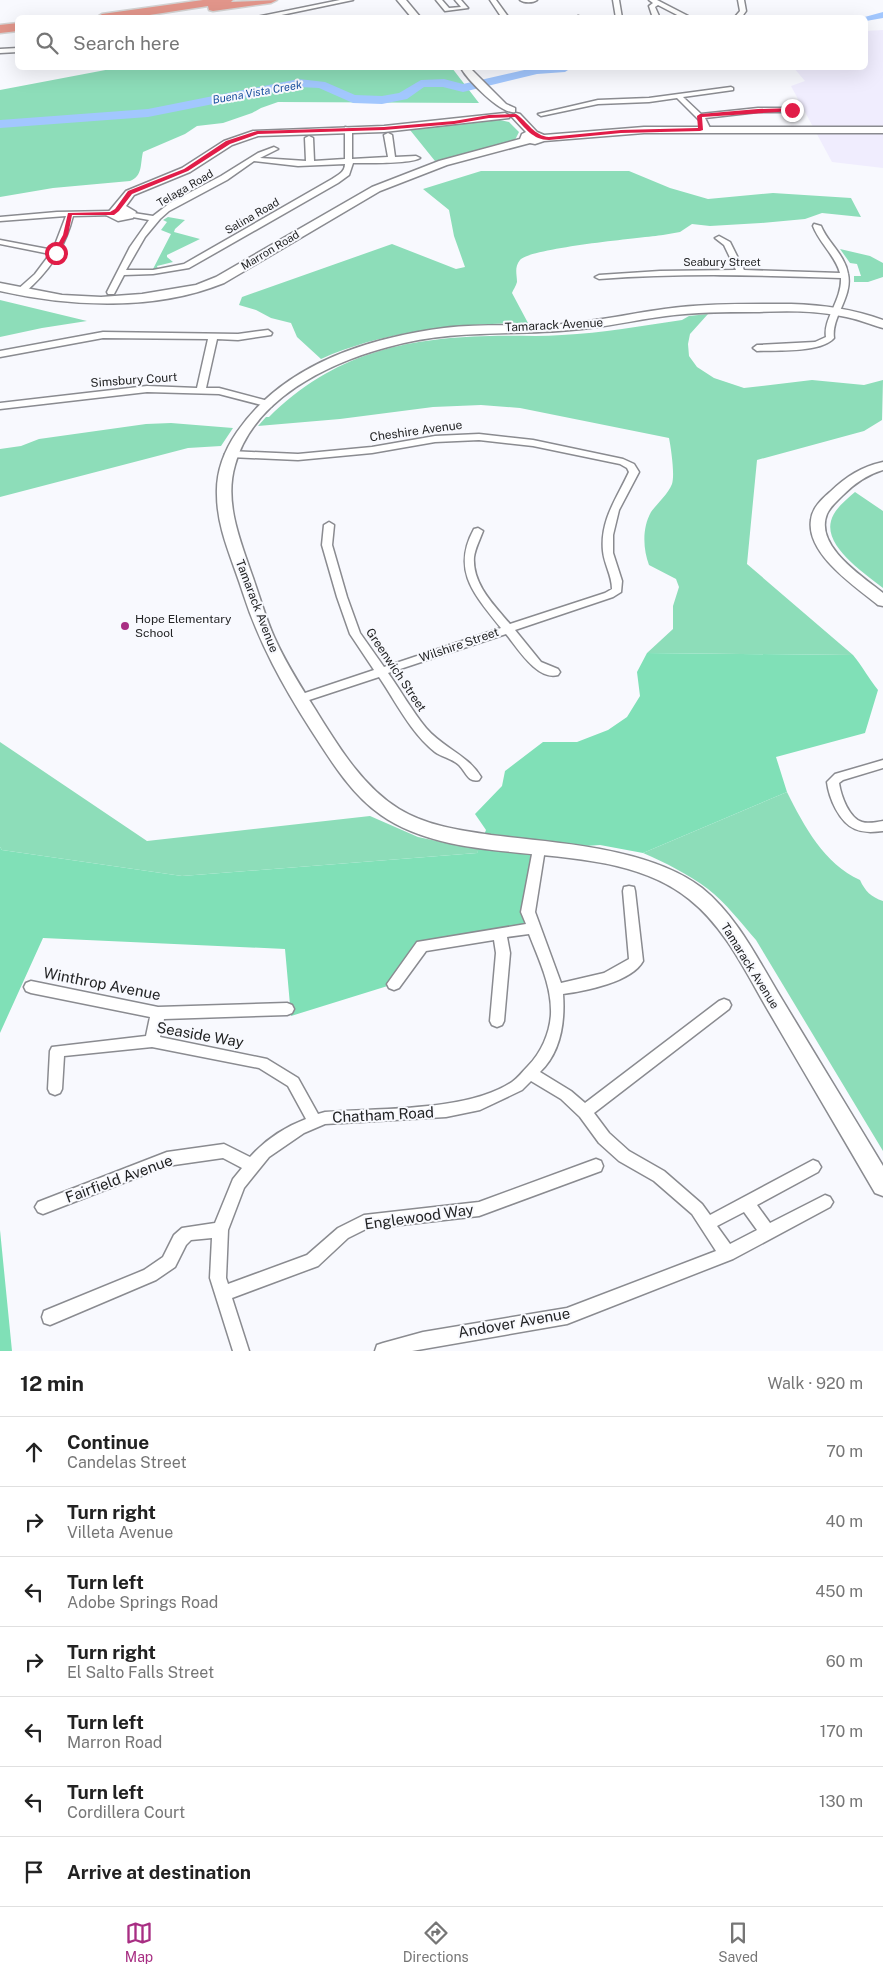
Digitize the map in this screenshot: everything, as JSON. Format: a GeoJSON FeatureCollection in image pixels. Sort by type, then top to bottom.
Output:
{"type":"FeatureCollection","features":[{"type":"Feature","properties":{"kind":"highway"},"geometry":{"type":"LineString","coordinates":[[123,15],[227,0]]}},
{"type":"Feature","properties":{"kind":"highway"},"geometry":{"type":"LineString","coordinates":[[167,15],[271,0]]}},
{"type":"Feature","properties":{"kind":"highway"},"geometry":{"type":"LineString","coordinates":[[0,29],[15,27]]}},
{"type":"Feature","properties":{"kind":"highway"},"geometry":{"type":"LineString","coordinates":[[0,35],[15,34]]}},
{"type":"Feature","properties":{"kind":"street"},"geometry":{"type":"LineString","coordinates":[[271,15],[350,0]]}},
{"type":"Feature","properties":{"kind":"street"},"geometry":{"type":"LineString","coordinates":[[401,0],[414,15]]}},
{"type":"Feature","properties":{"kind":"street"},"geometry":{"type":"LineString","coordinates":[[439,0],[447,10],[465,8],[458,0]]}},
{"type":"Feature","properties":{"kind":"street"},"geometry":{"type":"LineString","coordinates":[[493,0],[504,15]]}},
{"type":"Feature","properties":{"kind":"street"},"geometry":{"type":"LineString","coordinates":[[523,0],[534,0]]}},
{"type":"Feature","properties":{"kind":"street"},"geometry":{"type":"LineString","coordinates":[[616,0],[618,15]]}},
{"type":"Feature","properties":{"kind":"street"},"geometry":{"type":"LineString","coordinates":[[740,0],[744,11],[740,15]]}},
{"type":"Feature","properties":{"kind":"street"},"geometry":{"type":"LineString","coordinates":[[655,15],[652,6],[655,2],[684,15]]}},
{"type":"Feature","properties":{"kind":"street"},"geometry":{"type":"LineString","coordinates":[[0,51],[15,50]]}},
{"type":"Feature","properties":{"kind":"street"},"geometry":{"type":"LineString","coordinates":[[467,70],[532,137]]}},
{"type":"Feature","properties":{"kind":"street"},"geometry":{"type":"LineString","coordinates":[[541,114],[599,103],[731,90]]}},
{"type":"Feature","properties":{"kind":"street"},"geometry":{"type":"LineString","coordinates":[[678,96],[702,124],[758,110],[792,110]]}},
{"type":"Feature","properties":{"kind":"street"},"geometry":{"type":"LineString","coordinates":[[122,212],[138,189],[186,170],[228,142],[246,136],[274,131],[400,127],[489,117],[506,112]]}},
{"type":"Feature","properties":{"kind":"street","name":"Marron Road"},"geometry":{"type":"LineString","coordinates":[[0,287],[62,300],[106,301],[159,295],[208,285],[220,280],[376,189],[443,163],[532,137],[702,124],[883,130]]}},
{"type":"Feature","properties":{"kind":"street","name":"Marron Road"},"geometry":{"type":"LineString","coordinates":[[849,129],[883,126]]}},
{"type":"Feature","properties":{"kind":"street"},"geometry":{"type":"LineString","coordinates":[[348,129],[350,162]]}},
{"type":"Feature","properties":{"kind":"street"},"geometry":{"type":"LineString","coordinates":[[388,135],[392,160]]}},
{"type":"Feature","properties":{"kind":"street"},"geometry":{"type":"LineString","coordinates":[[309,138],[310,163]]}},
{"type":"Feature","properties":{"kind":"street","name":"Telaga Road"},"geometry":{"type":"LineString","coordinates":[[111,292],[140,239],[154,219],[181,200],[223,179],[259,154],[274,149]]}},
{"type":"Feature","properties":{"kind":"street"},"geometry":{"type":"LineString","coordinates":[[254,159],[277,163],[310,163],[416,158]]}},
{"type":"Feature","properties":{"kind":"street","name":"Salina Road"},"geometry":{"type":"LineString","coordinates":[[121,273],[153,272],[186,266],[335,181],[346,173],[350,162]]}},
{"type":"Feature","properties":{"kind":"street"},"geometry":{"type":"LineString","coordinates":[[0,219],[122,212],[154,219]]}},
{"type":"Feature","properties":{"kind":"street"},"geometry":{"type":"LineString","coordinates":[[20,292],[42,273],[56,253],[66,235],[70,214]]}},
{"type":"Feature","properties":{"kind":"street"},"geometry":{"type":"LineString","coordinates":[[757,348],[816,345],[830,338],[829,330],[846,286],[845,276],[842,264],[820,237],[817,226]]}},
{"type":"Feature","properties":{"kind":"street"},"geometry":{"type":"LineString","coordinates":[[719,238],[727,244],[741,273]]}},
{"type":"Feature","properties":{"kind":"street"},"geometry":{"type":"LineString","coordinates":[[0,242],[56,253]]}},
{"type":"Feature","properties":{"kind":"street","name":"Seabury Street"},"geometry":{"type":"LineString","coordinates":[[599,277],[630,274],[741,273],[845,276]]}},
{"type":"Feature","properties":{"kind":"street","name":"Tamarack Avenue"},"geometry":{"type":"LineString","coordinates":[[883,324],[837,310],[801,306],[697,310],[562,328],[479,329],[415,336],[385,343],[333,362],[311,373],[269,404],[256,415],[240,435],[230,454],[223,480],[224,510],[233,542],[266,635],[300,699],[353,779],[368,795],[402,819],[442,835],[606,857],[645,868],[688,889],[705,902],[730,930],[883,1186]]}},
{"type":"Feature","properties":{"kind":"street"},"geometry":{"type":"LineString","coordinates":[[0,354],[96,336],[238,337],[268,333]]}},
{"type":"Feature","properties":{"kind":"street"},"geometry":{"type":"LineString","coordinates":[[201,390],[214,336]]}},
{"type":"Feature","properties":{"kind":"street","name":"Simsbury Court"},"geometry":{"type":"LineString","coordinates":[[0,406],[147,389],[201,390],[236,394],[269,404]]}},
{"type":"Feature","properties":{"kind":"street","name":"Cheshire Avenue"},"geometry":{"type":"LineString","coordinates":[[230,454],[298,457],[372,450],[435,439],[480,437],[533,443],[622,462],[631,466],[634,472],[614,509],[609,523],[608,553],[612,572],[618,582],[617,590]]}},
{"type":"Feature","properties":{"kind":"street"},"geometry":{"type":"LineString","coordinates":[[883,466],[864,471],[850,478],[824,506],[817,521],[818,535],[824,548],[837,562],[883,601]]}},
{"type":"Feature","properties":{"kind":"street","name":"Greenwich Street"},"geometry":{"type":"LineString","coordinates":[[329,525],[327,545],[349,621],[355,634],[422,731],[440,749],[464,762],[475,777]]}},
{"type":"Feature","properties":{"kind":"street"},"geometry":{"type":"LineString","coordinates":[[478,531],[469,556],[470,574],[479,593],[537,665],[554,672]]}},
{"type":"Feature","properties":{"kind":"street","name":"Wilshire Street"},"geometry":{"type":"LineString","coordinates":[[300,699],[609,595],[617,590]]}},
{"type":"Feature","properties":{"kind":"street"},"geometry":{"type":"LineString","coordinates":[[883,764],[839,777],[833,782],[833,788],[849,819],[858,826],[883,826]]}},
{"type":"Feature","properties":{"kind":"street","name":"Chatham Road"},"geometry":{"type":"LineString","coordinates":[[242,1351],[218,1278],[220,1230],[238,1184],[264,1152],[299,1128],[326,1118],[446,1111],[480,1104],[517,1086],[541,1062],[551,1043],[558,1016],[556,989],[528,912],[539,849]]}},
{"type":"Feature","properties":{"kind":"street"},"geometry":{"type":"LineString","coordinates":[[556,989],[584,986],[628,968],[636,961],[629,890]]}},
{"type":"Feature","properties":{"kind":"street"},"geometry":{"type":"LineString","coordinates":[[394,984],[422,946],[533,928]]}},
{"type":"Feature","properties":{"kind":"street"},"geometry":{"type":"LineString","coordinates":[[497,1021],[503,952],[500,934]]}},
{"type":"Feature","properties":{"kind":"street","name":"Winthrop Avenue"},"geometry":{"type":"LineString","coordinates":[[31,987],[158,1013],[287,1009]]}},
{"type":"Feature","properties":{"kind":"street"},"geometry":{"type":"LineString","coordinates":[[585,1112],[724,1005]]}},
{"type":"Feature","properties":{"kind":"street"},"geometry":{"type":"LineString","coordinates":[[152,1041],[158,1013]]}},
{"type":"Feature","properties":{"kind":"street","name":"Seaside Way"},"geometry":{"type":"LineString","coordinates":[[55,1089],[57,1051],[152,1041],[262,1063],[293,1082],[315,1122]]}},
{"type":"Feature","properties":{"kind":"street"},"geometry":{"type":"LineString","coordinates":[[530,1073],[566,1095],[585,1112],[604,1138],[624,1156],[660,1176],[697,1208],[727,1254]]}},
{"type":"Feature","properties":{"kind":"street","name":"Fairfield Avenue"},"geometry":{"type":"LineString","coordinates":[[43,1207],[167,1159],[224,1151],[252,1166]]}},
{"type":"Feature","properties":{"kind":"street","name":"Englewood Way"},"geometry":{"type":"LineString","coordinates":[[223,1294],[312,1261],[343,1233],[364,1222],[479,1208],[596,1166]]}},
{"type":"Feature","properties":{"kind":"street"},"geometry":{"type":"LineString","coordinates":[[707,1224],[813,1167]]}},
{"type":"Feature","properties":{"kind":"street","name":"Andover Avenue"},"geometry":{"type":"LineString","coordinates":[[382,1351],[423,1340],[567,1316],[727,1254],[825,1202]]}},
{"type":"Feature","properties":{"kind":"street"},"geometry":{"type":"LineString","coordinates":[[746,1204],[767,1232]]}},
{"type":"Feature","properties":{"kind":"street"},"geometry":{"type":"LineString","coordinates":[[50,1317],[150,1275],[169,1262],[180,1240],[187,1233],[220,1230]]}},
{"type":"Feature","properties":{"kind":"shaded area"},"geometry":{"type":"Polygon","coordinates":[[[883,30],[883,168],[832,162],[791,86],[805,81],[796,70],[868,70],[868,31],[883,30]]]}},
{"type":"Feature","properties":{"kind":"green space"},"geometry":{"type":"Polygon","coordinates":[[[105,70],[454,70],[479,103],[278,102],[223,123],[197,126],[185,134],[143,152],[139,173],[130,181],[53,188],[0,197],[0,90],[105,70]]]}},
{"type":"Feature","properties":{"kind":"green space"},"geometry":{"type":"Polygon","coordinates":[[[500,120],[509,122],[519,132],[515,140],[435,161],[410,130],[500,120]]]}},
{"type":"Feature","properties":{"kind":"green space"},"geometry":{"type":"Polygon","coordinates":[[[481,171],[629,171],[670,188],[708,199],[773,193],[851,198],[861,217],[822,213],[805,219],[761,223],[710,226],[692,224],[680,232],[543,251],[520,260],[517,265],[517,282],[512,293],[528,323],[475,325],[423,330],[371,341],[321,359],[297,337],[291,323],[271,318],[256,310],[239,305],[242,297],[392,244],[456,269],[465,267],[454,236],[449,210],[423,189],[481,171]]]}},
{"type":"Feature","properties":{"kind":"green space"},"geometry":{"type":"Polygon","coordinates":[[[168,217],[185,220],[174,232],[200,239],[167,255],[173,262],[157,266],[158,269],[153,269],[171,234],[161,230],[167,222],[163,220],[168,217]]]}},
{"type":"Feature","properties":{"kind":"green space"},"geometry":{"type":"Polygon","coordinates":[[[840,249],[870,256],[883,263],[883,277],[868,282],[854,282],[854,276],[861,276],[857,264],[850,263],[840,249]]]}},
{"type":"Feature","properties":{"kind":"green space"},"geometry":{"type":"Polygon","coordinates":[[[0,300],[87,321],[0,337],[0,300]]]}},
{"type":"Feature","properties":{"kind":"green space"},"geometry":{"type":"Polygon","coordinates":[[[708,314],[690,334],[688,344],[689,356],[697,367],[714,378],[744,388],[812,380],[864,385],[883,380],[882,420],[864,431],[757,460],[747,564],[853,655],[647,653],[673,629],[673,606],[679,587],[676,579],[649,565],[645,545],[648,518],[670,488],[673,480],[669,438],[520,408],[481,405],[433,407],[340,419],[258,426],[266,417],[269,417],[318,378],[344,364],[399,346],[458,337],[553,336],[592,333],[682,320],[689,316],[708,314]]]}},
{"type":"Feature","properties":{"kind":"green space"},"geometry":{"type":"Polygon","coordinates":[[[171,423],[233,428],[221,446],[188,448],[0,497],[0,449],[21,446],[39,439],[146,424],[171,423]]]}},
{"type":"Feature","properties":{"kind":"green space"},"geometry":{"type":"Polygon","coordinates":[[[855,492],[883,511],[883,588],[848,559],[840,550],[831,531],[831,521],[835,513],[855,492]]]}},
{"type":"Feature","properties":{"kind":"green space"},"geometry":{"type":"Polygon","coordinates":[[[647,653],[853,655],[878,690],[865,733],[776,757],[787,792],[643,853],[600,845],[539,849],[533,928],[422,946],[394,984],[291,1016],[285,949],[43,938],[0,1033],[0,847],[2,850],[182,876],[477,853],[486,830],[475,814],[502,786],[505,771],[543,742],[577,742],[608,730],[627,717],[640,696],[637,672],[647,653]]]}},
{"type":"Feature","properties":{"kind":"green space"},"geometry":{"type":"Polygon","coordinates":[[[0,742],[147,841],[370,816],[418,837],[460,846],[480,847],[477,853],[182,876],[2,850],[0,847],[0,742]]]}},
{"type":"Feature","properties":{"kind":"green space"},"geometry":{"type":"Polygon","coordinates":[[[787,792],[816,843],[836,864],[860,880],[866,890],[875,898],[883,901],[883,1151],[756,940],[708,889],[677,869],[643,853],[787,792]]]}},
{"type":"Feature","properties":{"kind":"green space"},"geometry":{"type":"Polygon","coordinates":[[[0,1230],[12,1351],[0,1351],[0,1230]]]}},
{"type":"Feature","properties":{"kind":"waterway","name":"Buena Vista Creek"},"geometry":{"type":"LineString","coordinates":[[868,18],[883,15]]}},
{"type":"Feature","properties":{"kind":"waterway","name":"Buena Vista Creek"},"geometry":{"type":"LineString","coordinates":[[0,124],[148,113],[299,83],[321,85],[353,99],[382,100],[403,96],[421,84],[444,83],[457,88],[463,88],[537,70]]}},
{"type":"Feature","properties":{"kind":"place","name":"Hope Elementary School"},"geometry":{"type":"Point","coordinates":[125,626]}},
{"type":"Feature","properties":{"kind":"route"},"geometry":{"type":"LineString","coordinates":[[56,253],[66,235],[70,214],[112,213],[117,210],[130,192],[186,170],[228,142],[257,132],[384,129],[489,117],[516,116],[534,134],[542,138],[549,138],[621,131],[700,130],[700,116],[758,110],[792,110]]}}]}
